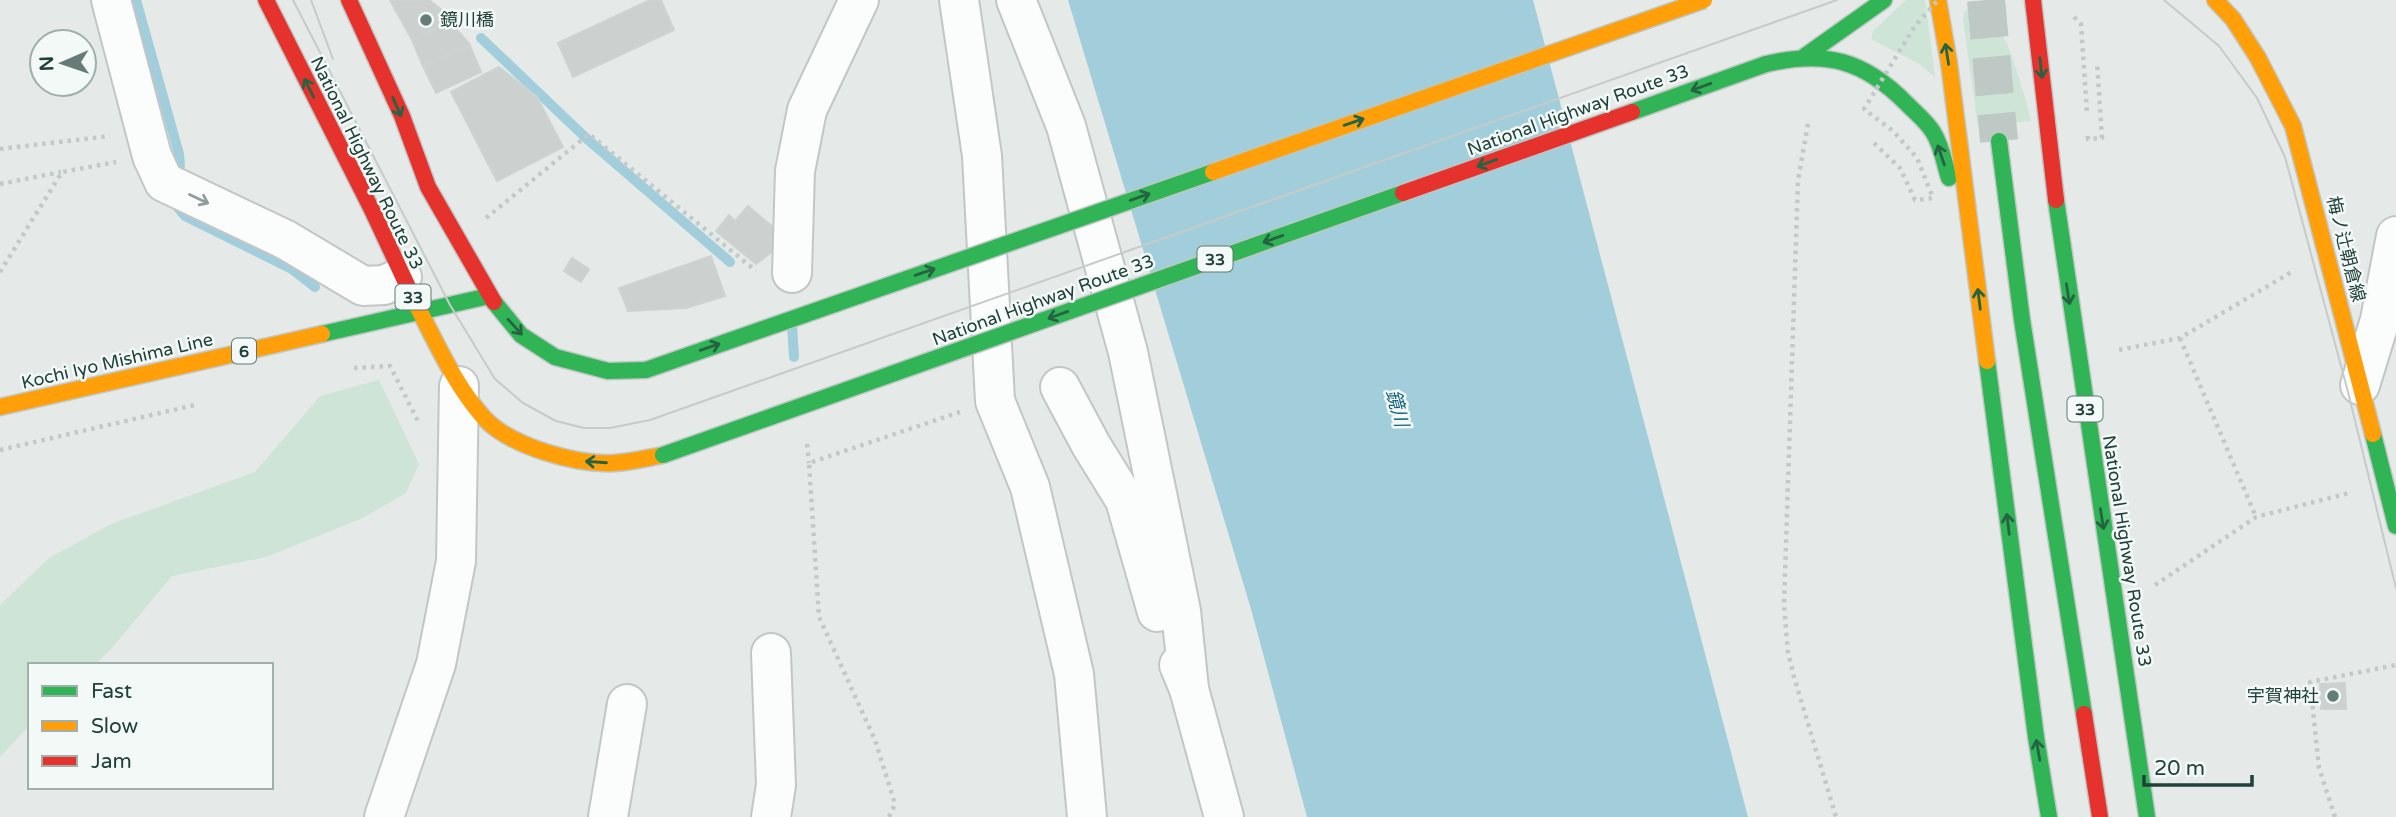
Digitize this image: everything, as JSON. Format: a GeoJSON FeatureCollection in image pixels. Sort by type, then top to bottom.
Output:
{"type":"FeatureCollection","features":[{"type":"Feature","properties":{"kind":"main road","name":"National Highway Route 33"},"geometry":{"type":"LineString","coordinates":[[266,0],[373,212],[402,277],[459,386],[486,419],[503,433],[528,445],[574,460],[615,463],[663,455],[1766,64],[1805,56],[1835,59],[1863,68],[1890,85],[1933,132],[1972,243]]}},
{"type":"Feature","properties":{"kind":"main road"},"geometry":{"type":"LineString","coordinates":[[349,0],[401,116],[428,187],[489,296],[522,335],[555,358],[608,371],[646,369],[1704,0]]}},
{"type":"Feature","properties":{"kind":"main road"},"geometry":{"type":"LineString","coordinates":[[1805,56],[1884,0]]}},
{"type":"Feature","properties":{"kind":"main road","name":"National Highway Route 33"},"geometry":{"type":"LineString","coordinates":[[1938,0],[2036,737],[2049,817]]}},
{"type":"Feature","properties":{"kind":"main road","name":"National Highway Route 33"},"geometry":{"type":"LineString","coordinates":[[2033,0],[2061,247],[2147,817]]}},
{"type":"Feature","properties":{"kind":"main road","name":"梅ノ辻朝倉線"},"geometry":{"type":"LineString","coordinates":[[2215,0],[2233,19],[2258,58],[2292,126],[2396,526]]}},
{"type":"Feature","properties":{"kind":"main road"},"geometry":{"type":"LineString","coordinates":[[1828,42],[1847,14],[1848,7]]}},
{"type":"Feature","properties":{"kind":"main road"},"geometry":{"type":"LineString","coordinates":[[1998,141],[2022,320],[2099,814]]}},
{"type":"Feature","properties":{"kind":"main road","name":"Kochi Iyo Mishima Line"},"geometry":{"type":"LineString","coordinates":[[0,407],[489,296]]}},
{"type":"Feature","properties":{"kind":"street"},"geometry":{"type":"LineString","coordinates":[[111,0],[149,144],[164,182],[286,240],[363,286],[384,285],[402,277]]}},
{"type":"Feature","properties":{"kind":"street"},"geometry":{"type":"LineString","coordinates":[[792,273],[795,171],[807,110],[859,0]]}},
{"type":"Feature","properties":{"kind":"street"},"geometry":{"type":"LineString","coordinates":[[959,0],[982,156],[995,401],[1030,488],[1074,674],[1087,817]]}},
{"type":"Feature","properties":{"kind":"street"},"geometry":{"type":"LineString","coordinates":[[1016,0],[1066,126],[1128,352],[1181,611],[1189,689]]}},
{"type":"Feature","properties":{"kind":"street"},"geometry":{"type":"LineString","coordinates":[[2360,386],[2380,320],[2396,236]]}},
{"type":"Feature","properties":{"kind":"street"},"geometry":{"type":"LineString","coordinates":[[384,817],[436,664],[456,561],[459,386]]}},
{"type":"Feature","properties":{"kind":"street"},"geometry":{"type":"LineString","coordinates":[[1060,387],[1125,500],[1157,611],[1189,689],[1224,817]]}},
{"type":"Feature","properties":{"kind":"street"},"geometry":{"type":"LineString","coordinates":[[771,653],[776,786],[771,817]]}},
{"type":"Feature","properties":{"kind":"street"},"geometry":{"type":"LineString","coordinates":[[608,817],[627,704]]}},
{"type":"Feature","properties":{"kind":"path"},"geometry":{"type":"LineString","coordinates":[[1874,143],[1900,168],[1915,200],[1933,198],[1917,158],[1892,131],[1864,109],[1915,26],[1938,0]]}},
{"type":"Feature","properties":{"kind":"path"},"geometry":{"type":"LineString","coordinates":[[2072,16],[2081,24],[2088,139],[2102,138],[2097,62]]}},
{"type":"Feature","properties":{"kind":"path"},"geometry":{"type":"LineString","coordinates":[[1808,124],[1798,180],[1784,605],[1788,652],[1794,677],[1836,817]]}},
{"type":"Feature","properties":{"kind":"path"},"geometry":{"type":"LineString","coordinates":[[458,242],[589,134],[765,278],[792,273]]}},
{"type":"Feature","properties":{"kind":"path"},"geometry":{"type":"LineString","coordinates":[[0,149],[149,144]]}},
{"type":"Feature","properties":{"kind":"path"},"geometry":{"type":"LineString","coordinates":[[0,184],[62,172],[149,144]]}},
{"type":"Feature","properties":{"kind":"path"},"geometry":{"type":"LineString","coordinates":[[0,272],[62,172]]}},
{"type":"Feature","properties":{"kind":"path"},"geometry":{"type":"LineString","coordinates":[[2119,350],[2180,338],[2326,251]]}},
{"type":"Feature","properties":{"kind":"path"},"geometry":{"type":"LineString","coordinates":[[2180,338],[2256,517]]}},
{"type":"Feature","properties":{"kind":"path"},"geometry":{"type":"LineString","coordinates":[[347,369],[390,366],[421,427]]}},
{"type":"Feature","properties":{"kind":"path"},"geometry":{"type":"LineString","coordinates":[[809,463],[995,401]]}},
{"type":"Feature","properties":{"kind":"path"},"geometry":{"type":"LineString","coordinates":[[0,450],[200,404]]}},
{"type":"Feature","properties":{"kind":"path"},"geometry":{"type":"LineString","coordinates":[[807,436],[819,617],[876,740],[895,804],[889,817]]}},
{"type":"Feature","properties":{"kind":"path"},"geometry":{"type":"LineString","coordinates":[[2155,585],[2256,517],[2371,487],[2384,481]]}},
{"type":"Feature","properties":{"kind":"path"},"geometry":{"type":"LineString","coordinates":[[2335,817],[2319,768],[2310,682],[2396,665]]}},
{"type":"Feature","properties":{"kind":"green space"},"geometry":{"type":"Polygon","coordinates":[[[1906,0],[1925,0],[1935,77],[1919,64],[1871,39],[1873,31],[1906,0]]]}},
{"type":"Feature","properties":{"kind":"green space"},"geometry":{"type":"Polygon","coordinates":[[[1973,4],[1992,11],[2015,65],[2031,121],[1978,126],[1963,20],[1964,12],[1973,4]]]}},
{"type":"Feature","properties":{"kind":"green space"},"geometry":{"type":"Polygon","coordinates":[[[379,380],[419,464],[406,493],[363,518],[266,557],[172,576],[97,663],[28,663],[28,727],[0,757],[0,605],[49,558],[111,524],[255,472],[320,396],[379,380]]]}},
{"type":"Feature","properties":{"kind":"water","name":"鏡川"},"geometry":{"type":"Polygon","coordinates":[[[1068,0],[1533,0],[1748,817],[1307,817],[1251,609],[1068,0]]]}},
{"type":"Feature","properties":{"kind":"building","name":"鏡川橋"},"geometry":{"type":"Polygon","coordinates":[[[390,0],[429,0],[452,18],[450,22],[412,40],[390,0]]]}},
{"type":"Feature","properties":{"kind":"building"},"geometry":{"type":"Polygon","coordinates":[[[650,0],[661,0],[674,30],[573,77],[558,43],[650,0]]]}},
{"type":"Feature","properties":{"kind":"building"},"geometry":{"type":"Polygon","coordinates":[[[450,22],[470,45],[423,66],[412,40],[450,22]]]}},
{"type":"Feature","properties":{"kind":"building"},"geometry":{"type":"Polygon","coordinates":[[[470,46],[481,72],[436,93],[423,66],[470,46]]]}},
{"type":"Feature","properties":{"kind":"building"},"geometry":{"type":"Polygon","coordinates":[[[499,67],[537,97],[563,147],[497,181],[451,92],[499,67]]]}},
{"type":"Feature","properties":{"kind":"building"},"geometry":{"type":"Polygon","coordinates":[[[748,206],[780,233],[777,248],[756,264],[716,231],[729,215],[735,221],[748,206]]]}},
{"type":"Feature","properties":{"kind":"building"},"geometry":{"type":"Polygon","coordinates":[[[711,256],[725,296],[686,308],[628,311],[619,288],[711,256]]]}},
{"type":"Feature","properties":{"kind":"building"},"geometry":{"type":"Polygon","coordinates":[[[572,258],[589,269],[581,282],[564,271],[572,258]]]}},
{"type":"Feature","properties":{"kind":"building","name":"宇賀神社"},"geometry":{"type":"Polygon","coordinates":[[[2345,683],[2346,709],[2321,709],[2320,684],[2345,683]]]}},
{"type":"Feature","properties":{"kind":"waterway"},"geometry":{"type":"LineString","coordinates":[[136,0],[179,154],[180,166]]}},
{"type":"Feature","properties":{"kind":"waterway"},"geometry":{"type":"LineString","coordinates":[[481,38],[586,138],[730,262]]}},
{"type":"Feature","properties":{"kind":"waterway"},"geometry":{"type":"LineString","coordinates":[[175,204],[185,216],[292,269],[315,287]]}},
{"type":"Feature","properties":{"kind":"waterway"},"geometry":{"type":"LineString","coordinates":[[792,325],[794,357]]}},
{"type":"Feature","properties":{"kind":"tunnel"},"geometry":{"type":"LineString","coordinates":[[1986,0],[1999,141]]}},
{"type":"Feature","properties":{"kind":"tram line"},"geometry":{"type":"LineString","coordinates":[[293,0],[450,305],[495,379],[523,403],[556,421],[584,428],[610,428],[650,420],[1837,0]]}},
{"type":"Feature","properties":{"kind":"tram line"},"geometry":{"type":"LineString","coordinates":[[311,0],[333,59]]}},
{"type":"Feature","properties":{"kind":"tram line"},"geometry":{"type":"LineString","coordinates":[[2164,0],[2219,46],[2257,98],[2285,157],[2348,392],[2396,588]]}},
{"type":"Feature","properties":{"kind":"traffic: fast"},"geometry":{"type":"LineString","coordinates":[[1805,56],[1884,0]]}},
{"type":"Feature","properties":{"kind":"traffic: fast"},"geometry":{"type":"LineString","coordinates":[[1766,64],[1807,58],[1826,59],[1843,62],[1875,77],[1931,128],[1939,143],[1949,178]]}},
{"type":"Feature","properties":{"kind":"traffic: fast"},"geometry":{"type":"LineString","coordinates":[[1632,112],[1766,64]]}},
{"type":"Feature","properties":{"kind":"traffic: fast"},"geometry":{"type":"LineString","coordinates":[[1999,141],[2022,320],[2084,714]]}},
{"type":"Feature","properties":{"kind":"traffic: fast"},"geometry":{"type":"LineString","coordinates":[[646,370],[1213,172]]}},
{"type":"Feature","properties":{"kind":"traffic: fast"},"geometry":{"type":"LineString","coordinates":[[663,455],[1403,193]]}},
{"type":"Feature","properties":{"kind":"traffic: fast"},"geometry":{"type":"LineString","coordinates":[[2056,200],[2147,817]]}},
{"type":"Feature","properties":{"kind":"traffic: fast"},"geometry":{"type":"LineString","coordinates":[[322,334],[489,296]]}},
{"type":"Feature","properties":{"kind":"traffic: fast"},"geometry":{"type":"LineString","coordinates":[[494,302],[521,335],[555,357],[608,371],[646,370]]}},
{"type":"Feature","properties":{"kind":"traffic: fast"},"geometry":{"type":"LineString","coordinates":[[1987,361],[2036,737],[2049,817]]}},
{"type":"Feature","properties":{"kind":"traffic: fast"},"geometry":{"type":"LineString","coordinates":[[2373,434],[2396,526]]}},
{"type":"Feature","properties":{"kind":"traffic: slow"},"geometry":{"type":"LineString","coordinates":[[1213,172],[1704,0]]}},
{"type":"Feature","properties":{"kind":"traffic: slow"},"geometry":{"type":"LineString","coordinates":[[1938,0],[1949,63],[1987,361]]}},
{"type":"Feature","properties":{"kind":"traffic: slow"},"geometry":{"type":"LineString","coordinates":[[2215,0],[2233,19],[2258,58],[2293,126],[2373,434]]}},
{"type":"Feature","properties":{"kind":"traffic: slow"},"geometry":{"type":"LineString","coordinates":[[415,302],[446,362],[473,405],[484,418],[511,438],[545,452],[582,461],[615,463],[663,455]]}},
{"type":"Feature","properties":{"kind":"traffic: slow"},"geometry":{"type":"LineString","coordinates":[[0,407],[322,334]]}},
{"type":"Feature","properties":{"kind":"traffic: jam"},"geometry":{"type":"LineString","coordinates":[[266,0],[373,212],[415,302]]}},
{"type":"Feature","properties":{"kind":"traffic: jam"},"geometry":{"type":"LineString","coordinates":[[349,0],[402,116],[428,187],[494,302]]}},
{"type":"Feature","properties":{"kind":"traffic: jam"},"geometry":{"type":"LineString","coordinates":[[2033,0],[2056,200]]}},
{"type":"Feature","properties":{"kind":"traffic: jam"},"geometry":{"type":"LineString","coordinates":[[1403,193],[1632,112]]}},
{"type":"Feature","properties":{"kind":"traffic: jam"},"geometry":{"type":"LineString","coordinates":[[2084,714],[2100,817]]}},
{"type":"Feature","properties":{"kind":"place","name":"鏡川橋"},"geometry":{"type":"Point","coordinates":[426,20]}},
{"type":"Feature","properties":{"kind":"place","name":"宇賀神社"},"geometry":{"type":"Point","coordinates":[2333,696]}}]}
